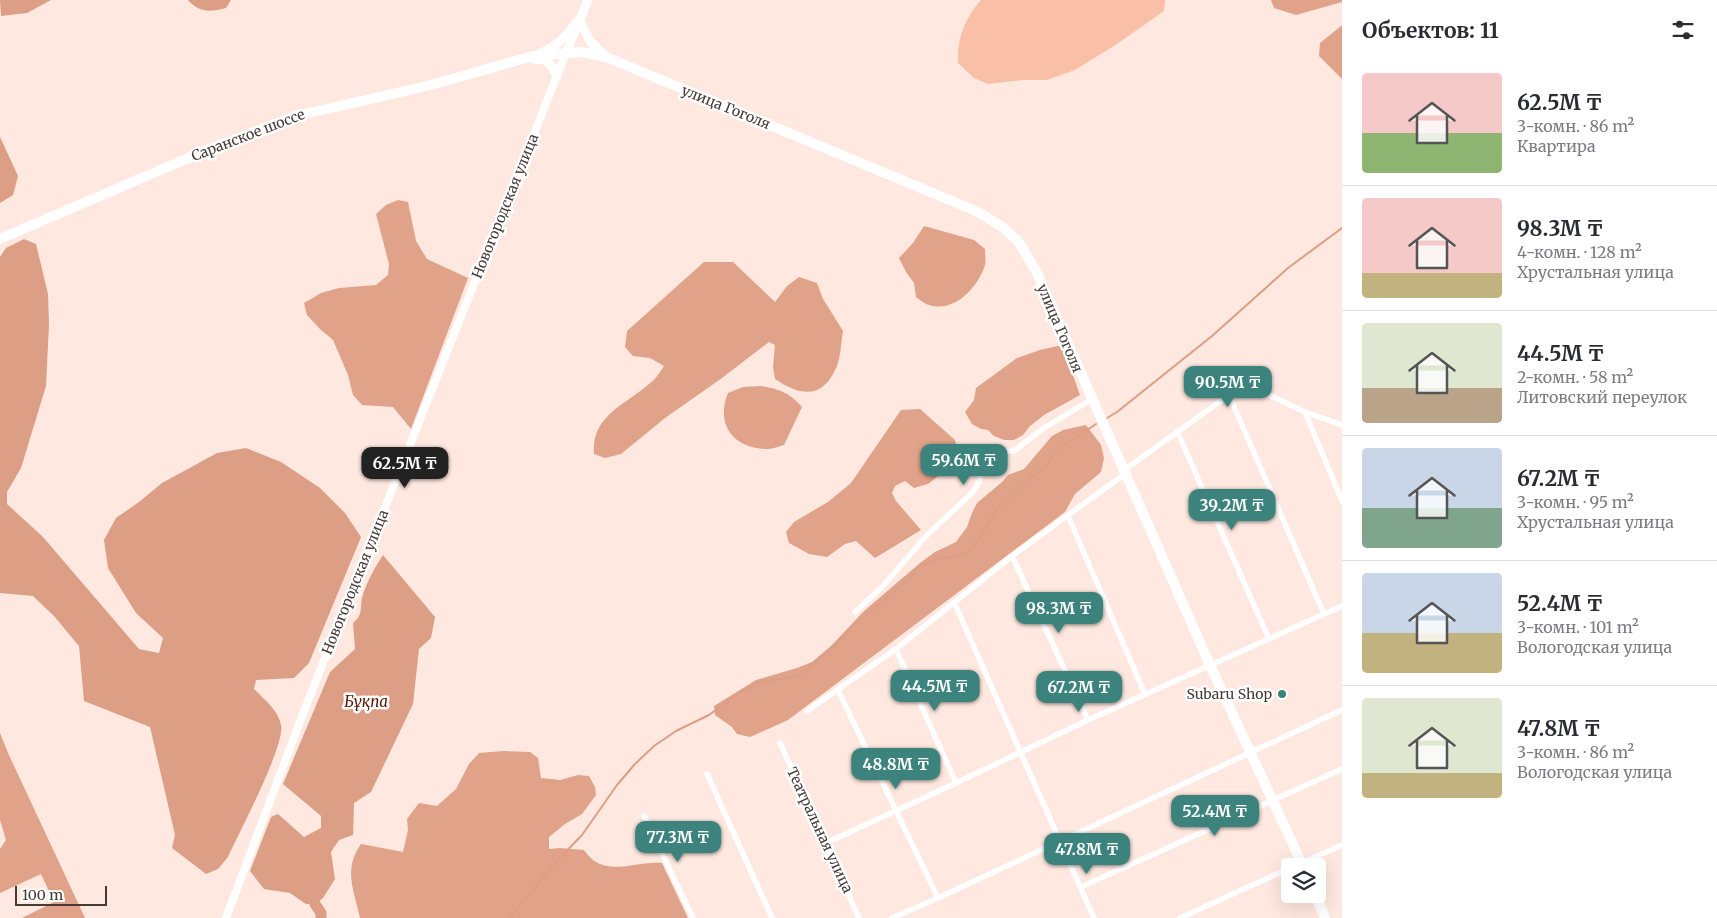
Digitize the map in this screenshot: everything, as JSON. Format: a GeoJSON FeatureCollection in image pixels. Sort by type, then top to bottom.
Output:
{"type":"FeatureCollection","features":[{"type":"Feature","properties":{"kind":"highway","name":"улица Гоголя"},"geometry":{"type":"LineString","coordinates":[[566,53],[581,52],[606,57],[976,211],[1002,226],[1018,241],[1036,271],[1297,858]]}},
{"type":"Feature","properties":{"kind":"highway","name":"Саранское шоссе"},"geometry":{"type":"LineString","coordinates":[[0,239],[207,150],[282,120],[431,85],[533,56],[566,53]]}},
{"type":"Feature","properties":{"kind":"highway"},"geometry":{"type":"LineString","coordinates":[[1318,903],[1325,918]]}},
{"type":"Feature","properties":{"kind":"main road"},"geometry":{"type":"LineString","coordinates":[[566,53],[588,0]]}},
{"type":"Feature","properties":{"kind":"main road"},"geometry":{"type":"LineString","coordinates":[[533,56],[554,48],[579,20]]}},
{"type":"Feature","properties":{"kind":"main road"},"geometry":{"type":"LineString","coordinates":[[579,20],[590,41],[606,57]]}},
{"type":"Feature","properties":{"kind":"main road"},"geometry":{"type":"LineString","coordinates":[[521,60],[544,59],[551,65],[557,77]]}},
{"type":"Feature","properties":{"kind":"street","name":"Новогородская улица"},"geometry":{"type":"LineString","coordinates":[[226,918],[308,702],[566,53]]}},
{"type":"Feature","properties":{"kind":"street"},"geometry":{"type":"LineString","coordinates":[[807,711],[896,649],[1012,556],[1068,516],[1176,431],[1229,394],[1244,388],[1257,389],[1305,412],[1342,425]]}},
{"type":"Feature","properties":{"kind":"street"},"geometry":{"type":"LineString","coordinates":[[1229,394],[1324,614]]}},
{"type":"Feature","properties":{"kind":"street"},"geometry":{"type":"LineString","coordinates":[[855,612],[882,587],[917,546],[973,492],[991,452],[1014,451],[1044,428],[1092,400]]}},
{"type":"Feature","properties":{"kind":"street"},"geometry":{"type":"LineString","coordinates":[[1305,412],[1342,501]]}},
{"type":"Feature","properties":{"kind":"street"},"geometry":{"type":"LineString","coordinates":[[1176,431],[1269,639]]}},
{"type":"Feature","properties":{"kind":"street"},"geometry":{"type":"LineString","coordinates":[[1068,516],[1145,694]]}},
{"type":"Feature","properties":{"kind":"street"},"geometry":{"type":"LineString","coordinates":[[1012,556],[1088,720]]}},
{"type":"Feature","properties":{"kind":"street"},"geometry":{"type":"LineString","coordinates":[[954,602],[1094,918]]}},
{"type":"Feature","properties":{"kind":"street"},"geometry":{"type":"LineString","coordinates":[[826,843],[1088,720],[1342,606]]}},
{"type":"Feature","properties":{"kind":"street"},"geometry":{"type":"LineString","coordinates":[[896,649],[956,783]]}},
{"type":"Feature","properties":{"kind":"street"},"geometry":{"type":"LineString","coordinates":[[838,690],[938,898]]}},
{"type":"Feature","properties":{"kind":"street"},"geometry":{"type":"LineString","coordinates":[[892,918],[1342,710]]}},
{"type":"Feature","properties":{"kind":"street","name":"Театральная улица"},"geometry":{"type":"LineString","coordinates":[[780,743],[860,918]]}},
{"type":"Feature","properties":{"kind":"street"},"geometry":{"type":"LineString","coordinates":[[1080,887],[1342,769]]}},
{"type":"Feature","properties":{"kind":"street"},"geometry":{"type":"LineString","coordinates":[[707,774],[772,918]]}},
{"type":"Feature","properties":{"kind":"street"},"geometry":{"type":"LineString","coordinates":[[644,816],[692,918]]}},
{"type":"Feature","properties":{"kind":"street"},"geometry":{"type":"LineString","coordinates":[[1315,858],[1342,845]]}},
{"type":"Feature","properties":{"kind":"street"},"geometry":{"type":"LineString","coordinates":[[1180,918],[1281,872]]}},
{"type":"Feature","properties":{"kind":"shaded area"},"geometry":{"type":"Polygon","coordinates":[[[981,0],[1165,0],[1164,11],[1117,44],[1075,70],[1047,80],[1023,80],[988,84],[974,78],[958,63],[959,45],[963,29],[966,21],[981,0]]]}},
{"type":"Feature","properties":{"kind":"shaded area"},"geometry":{"type":"Polygon","coordinates":[[[1271,0],[1342,0],[1342,2],[1296,15],[1274,8],[1271,0]]]}},
{"type":"Feature","properties":{"kind":"shaded area"},"geometry":{"type":"Polygon","coordinates":[[[1341,26],[1342,79],[1319,56],[1320,43],[1341,26]]]}},
{"type":"Feature","properties":{"kind":"shaded area"},"geometry":{"type":"Polygon","coordinates":[[[398,200],[408,202],[416,241],[427,259],[468,278],[411,429],[393,407],[362,405],[353,395],[348,375],[333,340],[307,315],[304,303],[321,293],[339,288],[376,285],[388,275],[389,264],[376,214],[386,205],[398,200]]]}},
{"type":"Feature","properties":{"kind":"shaded area"},"geometry":{"type":"Polygon","coordinates":[[[924,226],[974,240],[985,249],[985,265],[977,282],[964,296],[948,305],[929,305],[916,297],[914,283],[899,258],[913,243],[924,226]]]}},
{"type":"Feature","properties":{"kind":"shaded area"},"geometry":{"type":"Polygon","coordinates":[[[704,262],[733,262],[775,302],[787,286],[799,277],[817,283],[823,299],[843,331],[837,366],[831,377],[825,384],[811,392],[794,389],[785,385],[775,379],[773,367],[775,345],[769,342],[665,418],[621,454],[605,458],[594,454],[598,430],[604,421],[620,405],[651,382],[664,366],[650,358],[633,356],[625,347],[627,331],[704,262]]]}},
{"type":"Feature","properties":{"kind":"shaded area"},"geometry":{"type":"Polygon","coordinates":[[[1062,345],[1080,395],[1044,415],[1030,426],[1023,435],[1014,440],[1004,440],[994,436],[988,430],[981,429],[972,424],[965,412],[974,400],[976,388],[1017,358],[1062,345]]]}},
{"type":"Feature","properties":{"kind":"shaded area"},"geometry":{"type":"Polygon","coordinates":[[[761,386],[784,392],[802,407],[784,445],[770,449],[756,448],[737,440],[730,433],[724,415],[728,393],[743,387],[761,386]]]}},
{"type":"Feature","properties":{"kind":"shaded area"},"geometry":{"type":"Polygon","coordinates":[[[920,409],[955,440],[960,459],[928,484],[914,488],[905,481],[895,486],[892,493],[896,501],[921,530],[875,558],[856,541],[845,544],[827,557],[809,554],[789,543],[786,532],[794,522],[828,502],[851,483],[901,410],[920,409]]]}},
{"type":"Feature","properties":{"kind":"shaded area"},"geometry":{"type":"Polygon","coordinates":[[[1086,425],[1101,445],[1104,458],[1101,472],[1075,494],[1065,512],[788,720],[750,737],[737,734],[732,727],[715,715],[714,706],[756,680],[812,662],[831,646],[864,611],[920,563],[935,552],[956,542],[967,527],[977,503],[1008,475],[1024,469],[1052,436],[1063,430],[1086,425]]]}},
{"type":"Feature","properties":{"kind":"shaded area"},"geometry":{"type":"Polygon","coordinates":[[[0,733],[85,918],[22,918],[54,902],[41,874],[0,893],[0,849],[6,840],[0,820],[0,733]]]}},
{"type":"Feature","properties":{"kind":"shaded area"},"geometry":{"type":"Polygon","coordinates":[[[504,751],[530,752],[538,758],[541,778],[560,780],[578,775],[589,776],[595,787],[596,795],[582,814],[565,824],[549,837],[549,849],[584,850],[592,859],[610,867],[662,863],[688,918],[360,918],[351,871],[352,863],[361,844],[403,852],[408,830],[407,819],[419,803],[437,806],[456,789],[469,764],[479,753],[504,751]]]}},
{"type":"Feature","properties":{"kind":"water"},"geometry":{"type":"Polygon","coordinates":[[[0,0],[51,0],[27,13],[1,16],[0,0]]]}},
{"type":"Feature","properties":{"kind":"water"},"geometry":{"type":"Polygon","coordinates":[[[188,0],[231,0],[226,8],[210,11],[196,7],[188,0]]]}},
{"type":"Feature","properties":{"kind":"water"},"geometry":{"type":"Polygon","coordinates":[[[0,137],[18,176],[13,195],[0,203],[0,137]]]}},
{"type":"Feature","properties":{"kind":"water"},"geometry":{"type":"Polygon","coordinates":[[[24,239],[36,244],[48,294],[49,325],[46,386],[21,468],[7,492],[7,504],[43,537],[139,649],[159,653],[163,638],[136,613],[108,568],[104,540],[116,518],[162,483],[217,453],[246,448],[281,462],[320,488],[345,513],[361,537],[309,663],[294,678],[256,680],[254,689],[277,715],[281,725],[281,735],[269,769],[228,857],[218,869],[206,874],[172,848],[175,835],[150,727],[84,701],[79,646],[54,616],[33,596],[0,593],[0,257],[6,248],[24,239]]]}},
{"type":"Feature","properties":{"kind":"water","name":"Бұқпа"},"geometry":{"type":"Polygon","coordinates":[[[383,555],[435,617],[431,638],[419,649],[413,704],[371,792],[354,803],[353,835],[339,840],[331,852],[335,879],[323,898],[315,904],[306,904],[290,893],[264,889],[250,871],[271,817],[278,814],[304,837],[321,828],[321,816],[283,784],[330,672],[355,649],[353,623],[360,614],[362,598],[368,581],[383,555]]]}},
{"type":"Feature","properties":{"kind":"waterway"},"geometry":{"type":"LineString","coordinates":[[1107,418],[1212,336],[1288,268],[1342,228]]}},
{"type":"Feature","properties":{"kind":"waterway"},"geometry":{"type":"LineString","coordinates":[[510,918],[554,864],[582,835],[617,785],[654,746],[676,731],[709,715],[740,692],[760,682],[799,676],[910,578],[921,565],[966,553],[980,538],[996,510],[1046,465],[1056,451],[1096,424]]}},
{"type":"Feature","properties":{"kind":"waterway","name":"Бұқпа"},"geometry":{"type":"LineString","coordinates":[[315,904],[321,913],[321,918]]}},
{"type":"Feature","properties":{"kind":"place","name":"Subaru Shop"},"geometry":{"type":"Point","coordinates":[1282,694]}}]}
